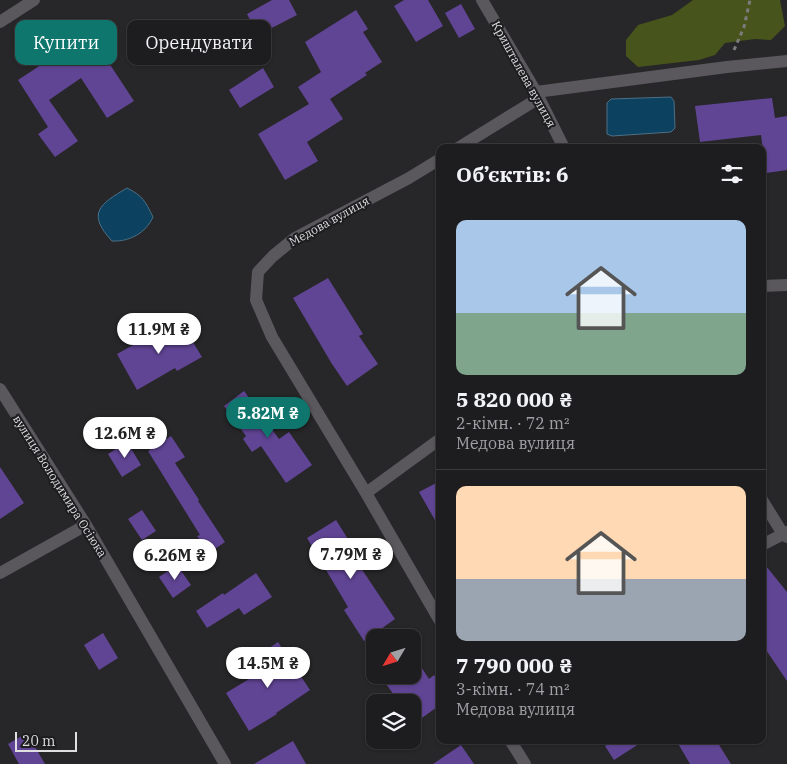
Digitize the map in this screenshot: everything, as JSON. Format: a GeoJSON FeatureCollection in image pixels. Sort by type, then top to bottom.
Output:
{"type":"FeatureCollection","features":[{"type":"Feature","properties":{"kind":"street"},"geometry":{"type":"LineString","coordinates":[[0,22],[34,0]]}},
{"type":"Feature","properties":{"kind":"street","name":"Кришталева вулиця"},"geometry":{"type":"LineString","coordinates":[[482,0],[537,95],[562,144]]}},
{"type":"Feature","properties":{"kind":"street"},"geometry":{"type":"LineString","coordinates":[[464,144],[537,95],[727,67],[787,61]]}},
{"type":"Feature","properties":{"kind":"street","name":"Медова вулиця"},"geometry":{"type":"LineString","coordinates":[[436,161],[409,178],[295,238],[273,256],[258,272],[256,300],[272,337],[436,614]]}},
{"type":"Feature","properties":{"kind":"street"},"geometry":{"type":"LineString","coordinates":[[766,286],[787,284]]}},
{"type":"Feature","properties":{"kind":"street","name":"вулиця Володимира Осіюка"},"geometry":{"type":"LineString","coordinates":[[0,389],[86,525],[225,764]]}},
{"type":"Feature","properties":{"kind":"street"},"geometry":{"type":"LineString","coordinates":[[366,493],[436,443]]}},
{"type":"Feature","properties":{"kind":"street"},"geometry":{"type":"LineString","coordinates":[[766,506],[786,534],[766,543]]}},
{"type":"Feature","properties":{"kind":"street"},"geometry":{"type":"LineString","coordinates":[[0,572],[86,525]]}},
{"type":"Feature","properties":{"kind":"street"},"geometry":{"type":"LineString","coordinates":[[512,744],[525,764]]}},
{"type":"Feature","properties":{"kind":"path"},"geometry":{"type":"LineString","coordinates":[[727,67],[744,27],[750,0]]}},
{"type":"Feature","properties":{"kind":"green space"},"geometry":{"type":"Polygon","coordinates":[[[693,0],[780,0],[785,26],[771,40],[755,39],[725,43],[715,55],[699,60],[638,67],[626,56],[626,40],[638,25],[672,15],[693,0]]]}},
{"type":"Feature","properties":{"kind":"water"},"geometry":{"type":"Polygon","coordinates":[[[671,97],[674,101],[675,128],[671,132],[612,136],[607,134],[607,103],[611,99],[671,97]]]}},
{"type":"Feature","properties":{"kind":"water"},"geometry":{"type":"Polygon","coordinates":[[[127,188],[143,200],[153,217],[146,228],[131,238],[112,241],[104,231],[98,216],[104,204],[127,188]]]}},
{"type":"Feature","properties":{"kind":"building"},"geometry":{"type":"Polygon","coordinates":[[[272,0],[289,0],[297,15],[271,28],[271,20],[250,20],[247,14],[272,0]]]}},
{"type":"Feature","properties":{"kind":"building"},"geometry":{"type":"Polygon","coordinates":[[[404,0],[428,0],[443,26],[416,42],[394,6],[404,0]]]}},
{"type":"Feature","properties":{"kind":"building"},"geometry":{"type":"Polygon","coordinates":[[[461,4],[475,29],[459,38],[445,13],[461,4]]]}},
{"type":"Feature","properties":{"kind":"building"},"geometry":{"type":"Polygon","coordinates":[[[356,10],[368,29],[363,32],[382,62],[365,73],[367,75],[330,99],[343,119],[307,142],[318,161],[285,180],[258,134],[309,104],[298,87],[321,72],[305,42],[356,10]]]}},
{"type":"Feature","properties":{"kind":"building"},"geometry":{"type":"Polygon","coordinates":[[[41,65],[110,65],[134,101],[107,118],[81,78],[49,100],[78,141],[55,157],[38,134],[48,127],[18,80],[41,65]]]}},
{"type":"Feature","properties":{"kind":"building"},"geometry":{"type":"Polygon","coordinates":[[[263,68],[274,87],[240,108],[229,90],[263,68]]]}},
{"type":"Feature","properties":{"kind":"building"},"geometry":{"type":"Polygon","coordinates":[[[772,98],[775,118],[787,116],[787,170],[766,173],[766,144],[762,144],[761,135],[700,142],[695,106],[772,98]]]}},
{"type":"Feature","properties":{"kind":"building"},"geometry":{"type":"Polygon","coordinates":[[[328,278],[363,334],[359,336],[378,364],[347,386],[293,298],[328,278]]]}},
{"type":"Feature","properties":{"kind":"building"},"geometry":{"type":"Polygon","coordinates":[[[180,321],[202,357],[177,371],[175,368],[137,390],[117,354],[146,338],[147,340],[180,321]]]}},
{"type":"Feature","properties":{"kind":"building"},"geometry":{"type":"Polygon","coordinates":[[[244,391],[279,439],[289,432],[312,465],[286,483],[261,446],[252,452],[243,439],[246,436],[224,406],[244,391]]]}},
{"type":"Feature","properties":{"kind":"building"},"geometry":{"type":"Polygon","coordinates":[[[171,436],[185,457],[175,463],[225,542],[209,553],[197,536],[200,535],[148,451],[171,436]]]}},
{"type":"Feature","properties":{"kind":"building"},"geometry":{"type":"Polygon","coordinates":[[[127,442],[141,465],[122,477],[108,454],[127,442]]]}},
{"type":"Feature","properties":{"kind":"building"},"geometry":{"type":"Polygon","coordinates":[[[0,467],[24,503],[0,519],[0,467]]]}},
{"type":"Feature","properties":{"kind":"building"},"geometry":{"type":"Polygon","coordinates":[[[436,483],[436,522],[419,492],[436,483]]]}},
{"type":"Feature","properties":{"kind":"building"},"geometry":{"type":"Polygon","coordinates":[[[142,510],[156,531],[142,540],[128,519],[142,510]]]}},
{"type":"Feature","properties":{"kind":"building"},"geometry":{"type":"Polygon","coordinates":[[[336,520],[363,563],[359,565],[395,619],[381,629],[366,629],[366,640],[364,641],[344,610],[348,607],[307,538],[336,520]]]}},
{"type":"Feature","properties":{"kind":"building"},"geometry":{"type":"Polygon","coordinates":[[[177,565],[191,585],[173,598],[159,577],[177,565]]]}},
{"type":"Feature","properties":{"kind":"building"},"geometry":{"type":"Polygon","coordinates":[[[766,566],[787,592],[787,681],[766,650],[766,566]]]}},
{"type":"Feature","properties":{"kind":"building"},"geometry":{"type":"Polygon","coordinates":[[[256,573],[272,597],[244,615],[239,608],[207,628],[196,611],[256,573]]]}},
{"type":"Feature","properties":{"kind":"building"},"geometry":{"type":"Polygon","coordinates":[[[103,633],[118,658],[99,670],[84,645],[103,633]]]}},
{"type":"Feature","properties":{"kind":"building"},"geometry":{"type":"Polygon","coordinates":[[[278,642],[310,690],[277,714],[249,731],[226,693],[264,670],[256,657],[278,642]]]}},
{"type":"Feature","properties":{"kind":"building"},"geometry":{"type":"Polygon","coordinates":[[[421,667],[429,679],[434,675],[436,678],[436,708],[421,719],[421,694],[393,694],[386,684],[421,684],[421,667]]]}},
{"type":"Feature","properties":{"kind":"building"},"geometry":{"type":"Polygon","coordinates":[[[27,733],[45,764],[19,764],[8,744],[27,733]]]}},
{"type":"Feature","properties":{"kind":"building"},"geometry":{"type":"Polygon","coordinates":[[[293,741],[306,764],[254,764],[293,741]]]}},
{"type":"Feature","properties":{"kind":"building"},"geometry":{"type":"Polygon","coordinates":[[[608,744],[639,744],[614,760],[605,746],[608,744]]]}},
{"type":"Feature","properties":{"kind":"building"},"geometry":{"type":"Polygon","coordinates":[[[678,744],[718,744],[731,764],[690,764],[678,744]]]}},
{"type":"Feature","properties":{"kind":"building"},"geometry":{"type":"Polygon","coordinates":[[[461,745],[474,764],[433,764],[461,745]]]}}]}
